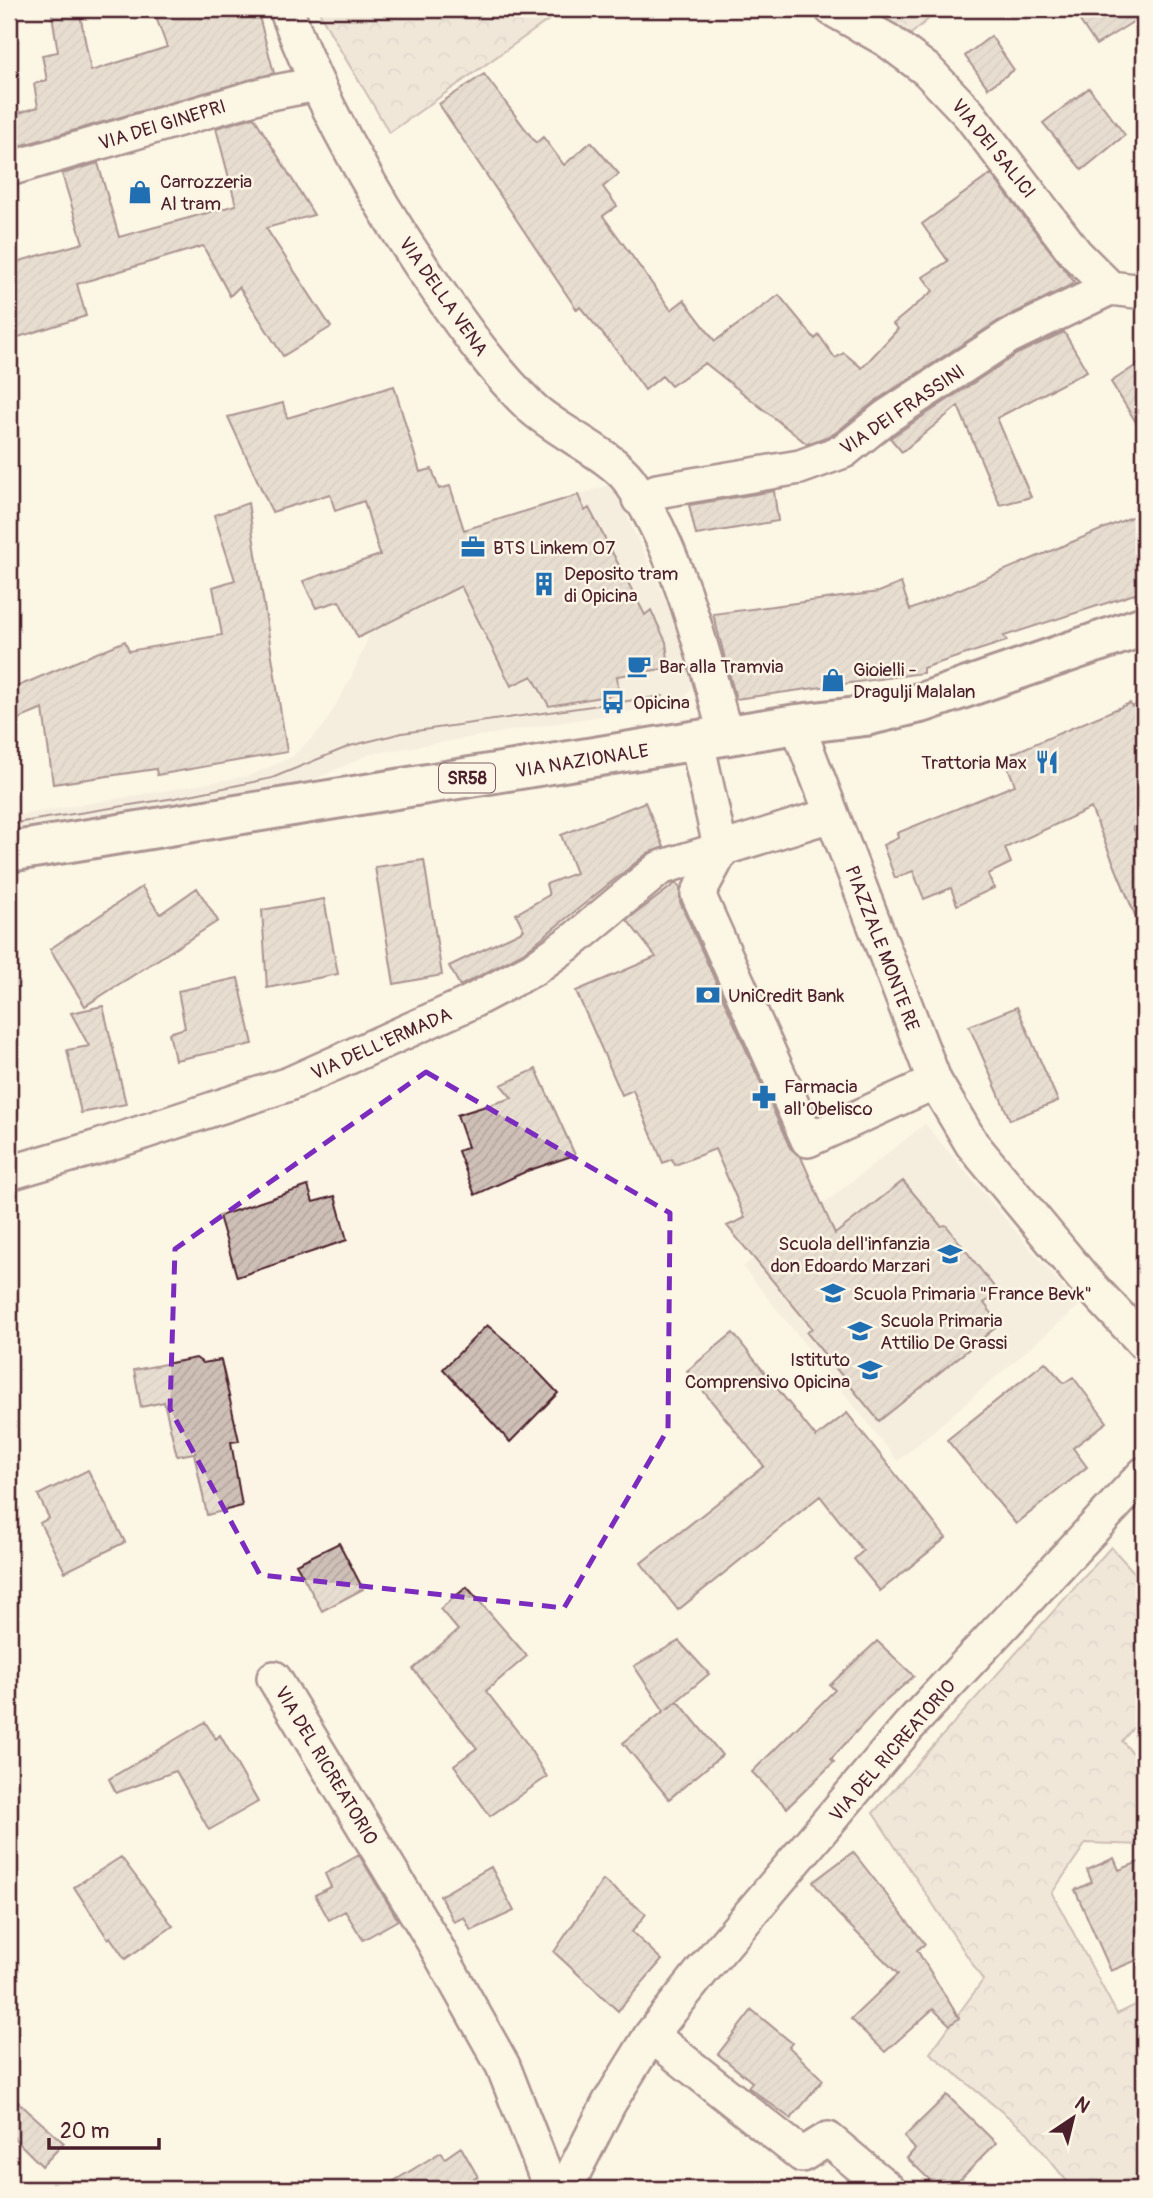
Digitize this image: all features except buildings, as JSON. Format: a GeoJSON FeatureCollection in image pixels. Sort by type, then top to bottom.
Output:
{"type":"FeatureCollection","features":[{"type":"Feature","properties":{"kind":"main road","name":"VIA NAZIONALE"},"geometry":{"type":"LineString","coordinates":[[9,852],[797,724],[865,716],[924,702],[1144,626]]}},
{"type":"Feature","properties":{"kind":"street","name":"VIA DELLA VENA"},"geometry":{"type":"LineString","coordinates":[[286,9],[317,84],[359,170],[470,338],[532,408],[628,478],[652,520],[692,616],[711,739],[721,851]]}},
{"type":"Feature","properties":{"kind":"street","name":"VIA DEI SALICI"},"geometry":{"type":"LineString","coordinates":[[832,9],[887,40],[927,69],[969,114],[1076,254],[1110,288]]}},
{"type":"Feature","properties":{"kind":"street","name":"VIA DEI GINEPRI"},"geometry":{"type":"LineString","coordinates":[[9,169],[265,94],[317,84]]}},
{"type":"Feature","properties":{"kind":"street"},"geometry":{"type":"LineString","coordinates":[[1110,288],[1144,292]]}},
{"type":"Feature","properties":{"kind":"street","name":"VIA DEI FRASSINI"},"geometry":{"type":"LineString","coordinates":[[639,499],[657,491],[800,467],[844,451],[886,416],[1008,337],[1110,288]]}},
{"type":"Feature","properties":{"kind":"street","name":"PIAZZALE MONTE RE"},"geometry":{"type":"LineString","coordinates":[[797,724],[935,1082],[972,1144],[1083,1278],[1144,1343]]}},
{"type":"Feature","properties":{"kind":"street","name":"VIA DELL'ERMADA"},"geometry":{"type":"LineString","coordinates":[[9,1172],[99,1147],[289,1084],[440,1016],[533,969],[576,938],[660,868],[831,815]]}},
{"type":"Feature","properties":{"kind":"street"},"geometry":{"type":"LineString","coordinates":[[721,851],[698,894],[808,1140],[935,1082]]}},
{"type":"Feature","properties":{"kind":"street","name":"VIA DEL RICREATORIO"},"geometry":{"type":"LineString","coordinates":[[565,2189],[609,2103],[651,2035],[908,1727],[1144,1474]]}},
{"type":"Feature","properties":{"kind":"street","name":"VIA DEL RICREATORIO"},"geometry":{"type":"LineString","coordinates":[[274,1678],[433,1941],[503,2066],[551,2189]]}},
{"type":"Feature","properties":{"kind":"street"},"geometry":{"type":"LineString","coordinates":[[651,2035],[802,2155],[828,2140],[888,2189]]}},
{"type":"Feature","properties":{"kind":"highlighted area"},"geometry":{"type":"Polygon","coordinates":[[[426,1072],[670,1213],[668,1429],[564,1608],[260,1575],[170,1409],[175,1249],[426,1072]]]}},
{"type":"Feature","properties":{"kind":"shaded area"},"geometry":{"type":"Polygon","coordinates":[[[612,484],[674,618],[692,687],[680,703],[370,754],[303,785],[9,836],[9,817],[249,776],[292,757],[323,727],[350,680],[370,633],[358,638],[325,573],[390,551],[418,607],[578,495],[612,484]]]}},
{"type":"Feature","properties":{"kind":"shaded area"},"geometry":{"type":"Polygon","coordinates":[[[925,1124],[1079,1306],[898,1461],[743,1267],[925,1124]]]}},
{"type":"Feature","properties":{"kind":"green space"},"geometry":{"type":"Polygon","coordinates":[[[318,9],[564,9],[389,133],[318,9]]]}},
{"type":"Feature","properties":{"kind":"green space"},"geometry":{"type":"Polygon","coordinates":[[[865,9],[940,9],[911,34],[865,9]]]}},
{"type":"Feature","properties":{"kind":"green space"},"geometry":{"type":"Polygon","coordinates":[[[1111,1547],[1144,1583],[1144,1715],[1122,1741],[1144,1767],[1144,1845],[1086,1843],[1052,1893],[1117,2014],[1144,2001],[1144,2189],[1073,2189],[1028,2133],[930,2053],[983,1980],[873,1813],[1111,1547]]]}},
{"type":"Feature","properties":{"kind":"tram line"},"geometry":{"type":"LineString","coordinates":[[9,824],[175,798],[272,778],[350,746],[402,733],[663,696]]}},
{"type":"Feature","properties":{"kind":"place","name":"Carrozzeria Al tram"},"geometry":{"type":"Point","coordinates":[140,192]}},
{"type":"Feature","properties":{"kind":"place","name":"BTS Linkem 07"},"geometry":{"type":"Point","coordinates":[473,547]}},
{"type":"Feature","properties":{"kind":"place","name":"Deposito tram di Opicina"},"geometry":{"type":"Point","coordinates":[544,584]}},
{"type":"Feature","properties":{"kind":"place","name":"Bar alla Tramvia"},"geometry":{"type":"Point","coordinates":[639,666]}},
{"type":"Feature","properties":{"kind":"place","name":"Gioielli - Dragulji Malalan"},"geometry":{"type":"Point","coordinates":[833,680]}},
{"type":"Feature","properties":{"kind":"place","name":"Opicina"},"geometry":{"type":"Point","coordinates":[613,702]}},
{"type":"Feature","properties":{"kind":"place","name":"Trattoria Max"},"geometry":{"type":"Point","coordinates":[1047,762]}},
{"type":"Feature","properties":{"kind":"place","name":"UniCredit Bank"},"geometry":{"type":"Point","coordinates":[708,995]}},
{"type":"Feature","properties":{"kind":"place","name":"Farmacia all'Obelisco"},"geometry":{"type":"Point","coordinates":[764,1097]}},
{"type":"Feature","properties":{"kind":"place","name":"Scuola dell'infanzia don Edoardo Marzari"},"geometry":{"type":"Point","coordinates":[950,1254]}},
{"type":"Feature","properties":{"kind":"place","name":"Scuola Primaria \"France Bevk\""},"geometry":{"type":"Point","coordinates":[833,1293]}},
{"type":"Feature","properties":{"kind":"place","name":"Scuola Primaria Attilio De Grassi"},"geometry":{"type":"Point","coordinates":[860,1331]}},
{"type":"Feature","properties":{"kind":"place","name":"Istituto Comprensivo Opicina"},"geometry":{"type":"Point","coordinates":[870,1370]}}]}
